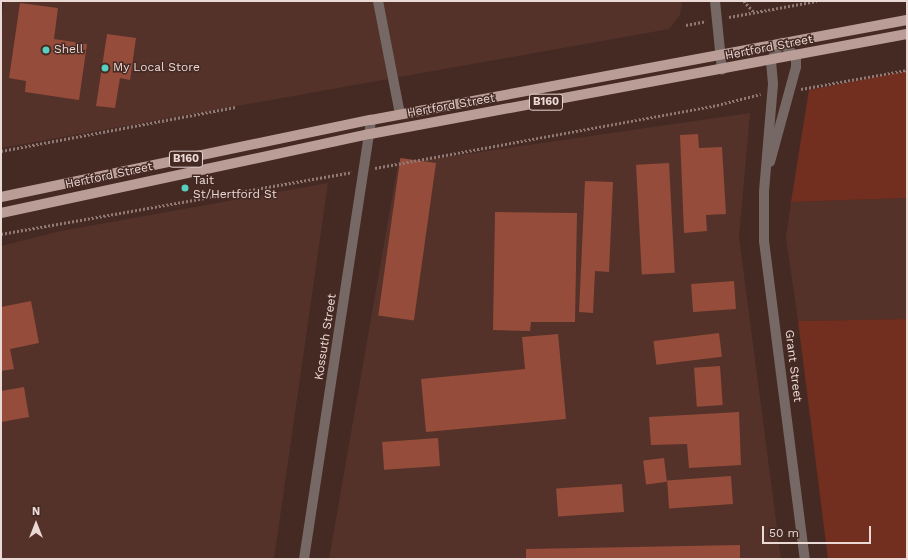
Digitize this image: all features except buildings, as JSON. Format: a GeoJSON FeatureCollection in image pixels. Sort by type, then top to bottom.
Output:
{"type":"FeatureCollection","features":[{"type":"Feature","properties":{"kind":"main road","name":"Hertford Street"},"geometry":{"type":"LineString","coordinates":[[1,197],[400,114],[907,20]]}},
{"type":"Feature","properties":{"kind":"main road","name":"Hertford Street"},"geometry":{"type":"LineString","coordinates":[[1,213],[370,134],[771,62],[907,34]]}},
{"type":"Feature","properties":{"kind":"street"},"geometry":{"type":"LineString","coordinates":[[378,1],[400,114]]}},
{"type":"Feature","properties":{"kind":"street"},"geometry":{"type":"LineString","coordinates":[[715,1],[722,70]]}},
{"type":"Feature","properties":{"kind":"street"},"geometry":{"type":"LineString","coordinates":[[771,62],[781,44],[796,57]]}},
{"type":"Feature","properties":{"kind":"street","name":"Grant Street"},"geometry":{"type":"LineString","coordinates":[[766,175],[791,90],[796,57]]}},
{"type":"Feature","properties":{"kind":"street","name":"Grant Street"},"geometry":{"type":"LineString","coordinates":[[771,62],[773,92],[763,210],[766,263],[805,559]]}},
{"type":"Feature","properties":{"kind":"street","name":"Kossuth Street"},"geometry":{"type":"LineString","coordinates":[[304,559],[365,170],[371,120]]}},
{"type":"Feature","properties":{"kind":"path"},"geometry":{"type":"LineString","coordinates":[[744,1],[754,12]]}},
{"type":"Feature","properties":{"kind":"path"},"geometry":{"type":"LineString","coordinates":[[686,24],[817,1]]}},
{"type":"Feature","properties":{"kind":"path"},"geometry":{"type":"LineString","coordinates":[[791,90],[907,70]]}},
{"type":"Feature","properties":{"kind":"path"},"geometry":{"type":"LineString","coordinates":[[1,234],[365,170],[713,106],[773,92]]}},
{"type":"Feature","properties":{"kind":"path"},"geometry":{"type":"LineString","coordinates":[[1,151],[237,107]]}},
{"type":"Feature","properties":{"kind":"shaded area"},"geometry":{"type":"Polygon","coordinates":[[[4,1],[682,1],[680,15],[669,29],[1,148],[1,25],[4,1]]]}},
{"type":"Feature","properties":{"kind":"shaded area"},"geometry":{"type":"Polygon","coordinates":[[[907,71],[907,198],[791,202],[809,90],[907,71]]]}},
{"type":"Feature","properties":{"kind":"shaded area"},"geometry":{"type":"Polygon","coordinates":[[[750,113],[739,237],[781,559],[329,559],[398,164],[750,113]]]}},
{"type":"Feature","properties":{"kind":"shaded area"},"geometry":{"type":"Polygon","coordinates":[[[328,183],[274,559],[1,559],[1,246],[61,231],[328,183]]]}},
{"type":"Feature","properties":{"kind":"shaded area"},"geometry":{"type":"Polygon","coordinates":[[[907,198],[907,319],[798,321],[786,238],[791,202],[907,198]]]}},
{"type":"Feature","properties":{"kind":"shaded area"},"geometry":{"type":"Polygon","coordinates":[[[907,319],[907,559],[828,559],[798,321],[907,319]]]}},
{"type":"Feature","properties":{"kind":"place","name":"Shell"},"geometry":{"type":"Point","coordinates":[46,50]}},
{"type":"Feature","properties":{"kind":"place","name":"My Local Store"},"geometry":{"type":"Point","coordinates":[105,68]}},
{"type":"Feature","properties":{"kind":"place","name":"Tait St/Hertford St"},"geometry":{"type":"Point","coordinates":[185,188]}}]}
